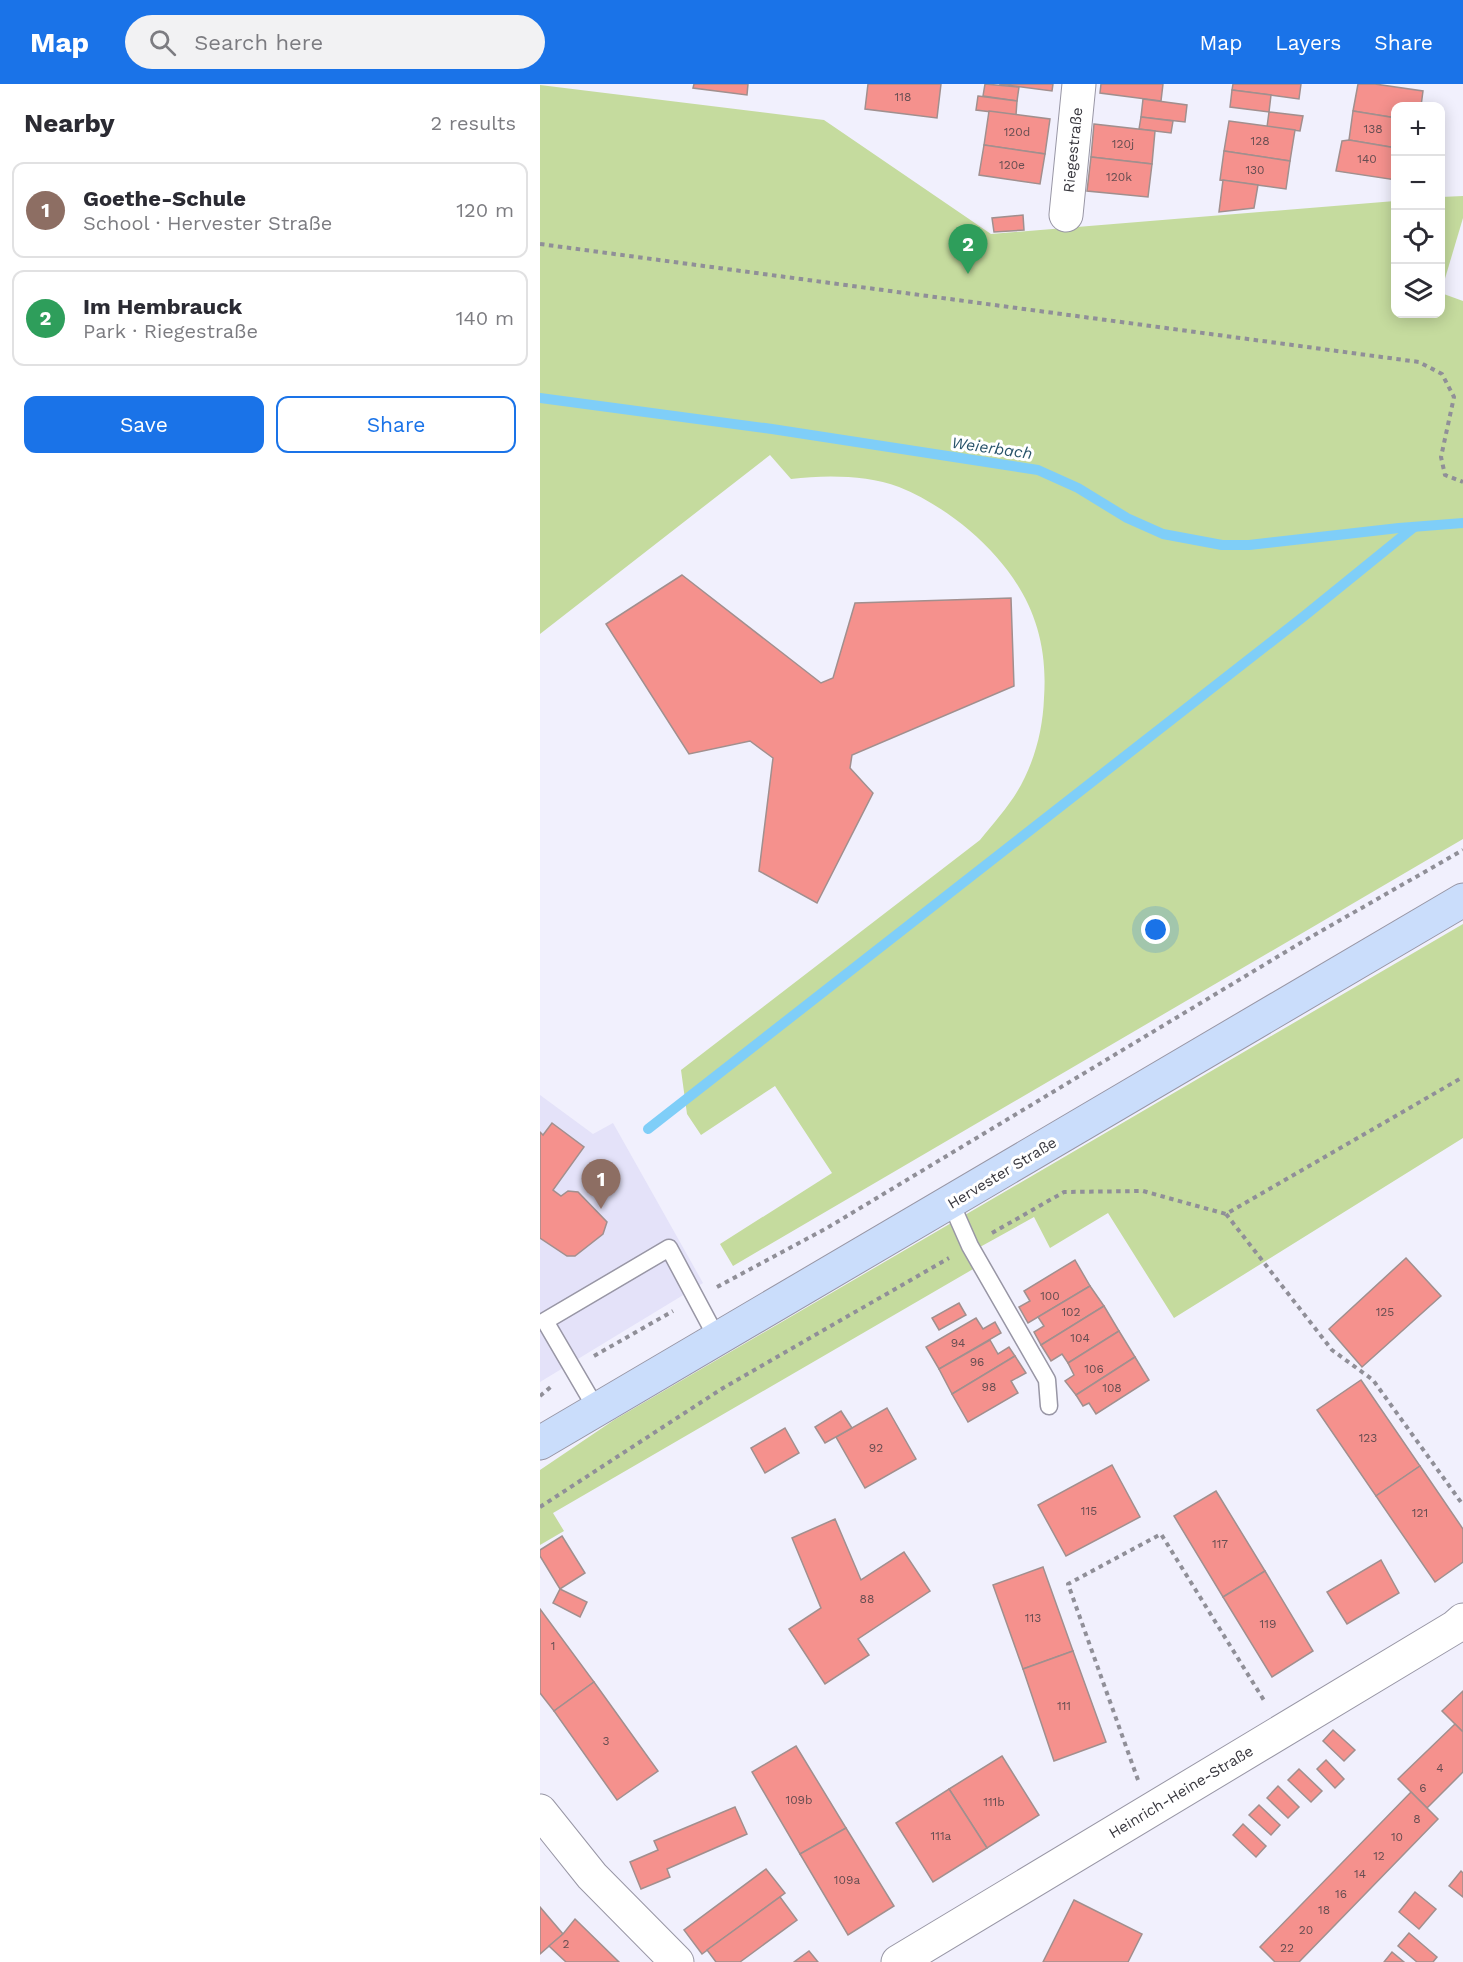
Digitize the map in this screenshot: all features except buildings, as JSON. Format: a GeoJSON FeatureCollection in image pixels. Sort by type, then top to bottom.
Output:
{"type":"FeatureCollection","features":[{"type":"Feature","properties":{"kind":"main road","name":"Hervester Straße"},"geometry":{"type":"LineString","coordinates":[[540,1443],[1463,900]]}},
{"type":"Feature","properties":{"kind":"street","name":"Riegestraße"},"geometry":{"type":"LineString","coordinates":[[1066,215],[1079,84]]}},
{"type":"Feature","properties":{"kind":"street","name":"Heinrich-Heine-Straße"},"geometry":{"type":"LineString","coordinates":[[898,1962],[1460,1627]]}},
{"type":"Feature","properties":{"kind":"street"},"geometry":{"type":"LineString","coordinates":[[540,1811],[592,1876],[677,1962]]}},
{"type":"Feature","properties":{"kind":"lane"},"geometry":{"type":"LineString","coordinates":[[951,1203],[970,1246],[1047,1380],[1049,1406]]}},
{"type":"Feature","properties":{"kind":"lane"},"geometry":{"type":"LineString","coordinates":[[597,1410],[545,1321],[669,1248],[718,1340]]}},
{"type":"Feature","properties":{"kind":"path"},"geometry":{"type":"LineString","coordinates":[[540,244],[1419,362],[1442,374],[1454,397],[1441,457],[1445,475],[1463,482]]}},
{"type":"Feature","properties":{"kind":"path"},"geometry":{"type":"LineString","coordinates":[[540,1396],[572,1368],[827,1228],[1302,942],[1463,850]]}},
{"type":"Feature","properties":{"kind":"path"},"geometry":{"type":"LineString","coordinates":[[1226,1214],[1332,1350],[1373,1380],[1463,1505]]}},
{"type":"Feature","properties":{"kind":"path"},"geometry":{"type":"LineString","coordinates":[[1148,1812],[1068,1584],[1161,1534],[1265,1702],[1285,1730]]}},
{"type":"Feature","properties":{"kind":"shaded area"},"geometry":{"type":"Polygon","coordinates":[[[540,1095],[593,1134],[613,1123],[703,1283],[540,1382],[540,1095]]]}},
{"type":"Feature","properties":{"kind":"green space"},"geometry":{"type":"Polygon","coordinates":[[[540,85],[824,120],[991,234],[1391,201],[1391,318],[1445,318],[1445,294],[1463,301],[1463,839],[733,1266],[720,1244],[832,1173],[775,1086],[701,1135],[687,1114],[681,1070],[980,840],[1004,810],[1025,777],[1041,728],[1044,672],[1042,648],[1036,626],[1028,605],[1004,566],[969,530],[936,506],[899,487],[873,480],[846,477],[791,479],[770,455],[540,634],[540,85]]]}},
{"type":"Feature","properties":{"kind":"green space"},"geometry":{"type":"Polygon","coordinates":[[[1463,196],[1463,218],[1445,279],[1445,210],[1445,197],[1463,196]]]}},
{"type":"Feature","properties":{"kind":"green space"},"geometry":{"type":"Polygon","coordinates":[[[1463,924],[1463,1138],[1174,1318],[1108,1213],[1050,1248],[1034,1217],[980,1247],[987,1261],[553,1513],[564,1531],[540,1545],[540,1470],[614,1420],[1463,924]]]}},
{"type":"Feature","properties":{"kind":"waterway","name":"Weierbach"},"geometry":{"type":"LineString","coordinates":[[540,398],[772,429],[1038,470],[1078,488],[1127,518],[1163,534],[1222,545],[1249,545],[1463,523]]}},
{"type":"Feature","properties":{"kind":"waterway"},"geometry":{"type":"LineString","coordinates":[[648,1129],[1303,617],[1414,527]]}},
{"type":"Feature","properties":{"kind":"place","name":"Im Hembrauck"},"geometry":{"type":"Point","coordinates":[968,274]}},
{"type":"Feature","properties":{"kind":"place","name":"Goethe-Schule"},"geometry":{"type":"Point","coordinates":[601,1209]}}]}
